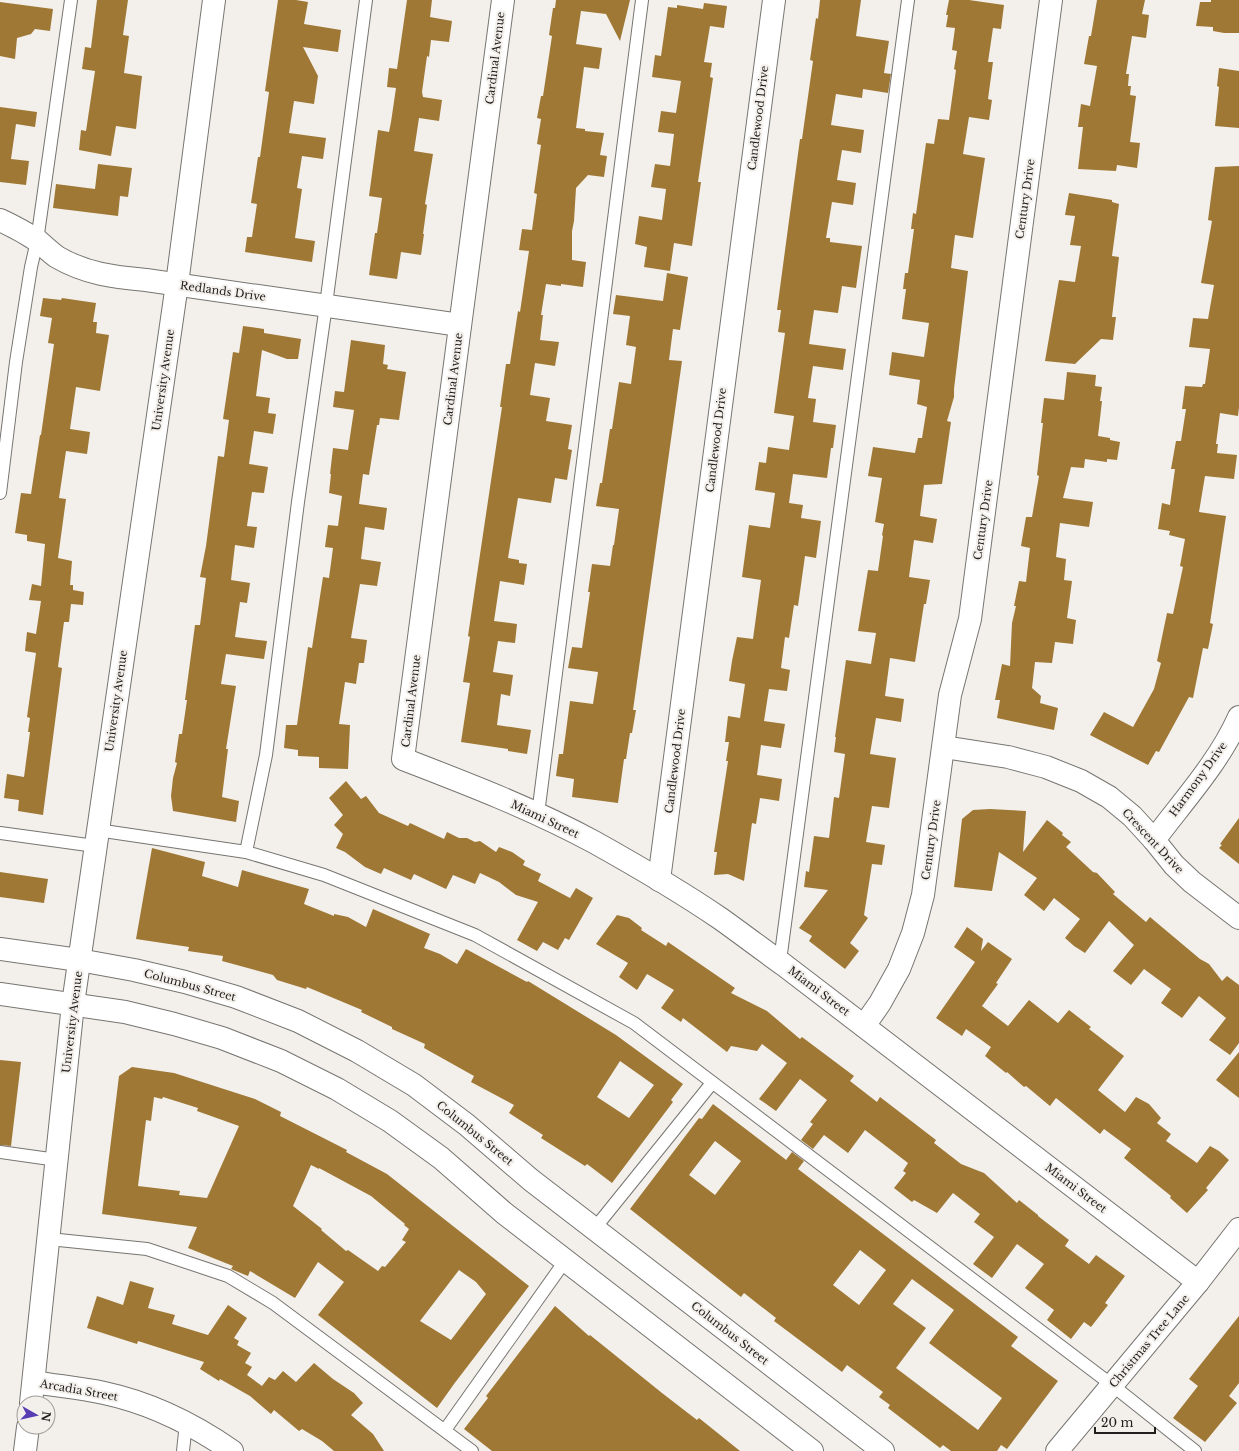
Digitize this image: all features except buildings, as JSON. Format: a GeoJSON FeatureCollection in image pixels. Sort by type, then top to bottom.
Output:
{"type":"FeatureCollection","features":[{"type":"Feature","properties":{"kind":"street","name":"University Avenue"},"geometry":{"type":"LineString","coordinates":[[32,1393],[73,1004],[177,284],[214,0]]}},
{"type":"Feature","properties":{"kind":"street","name":"Cardinal Avenue"},"geometry":{"type":"LineString","coordinates":[[403,759],[503,0]]}},
{"type":"Feature","properties":{"kind":"street","name":"Candlewood Drive"},"geometry":{"type":"LineString","coordinates":[[659,880],[774,0]]}},
{"type":"Feature","properties":{"kind":"street","name":"Century Drive"},"geometry":{"type":"LineString","coordinates":[[864,1026],[880,1003],[899,969],[913,933],[923,895],[950,695],[970,619],[1051,0]]}},
{"type":"Feature","properties":{"kind":"street","name":"Redlands Drive"},"geometry":{"type":"LineString","coordinates":[[0,220],[18,229],[57,256],[82,269],[110,276],[177,284],[460,325]]}},
{"type":"Feature","properties":{"kind":"street","name":"Harmony Drive"},"geometry":{"type":"LineString","coordinates":[[1154,840],[1212,763],[1239,717]]}},
{"type":"Feature","properties":{"kind":"street","name":"Crescent Drive"},"geometry":{"type":"LineString","coordinates":[[944,748],[1008,757],[1046,767],[1081,781],[1109,798],[1132,816],[1174,865],[1192,882],[1239,918]]}},
{"type":"Feature","properties":{"kind":"street","name":"Miami Street"},"geometry":{"type":"LineString","coordinates":[[403,759],[471,785],[538,814],[593,842],[659,880],[720,918],[780,961],[1198,1282]]}},
{"type":"Feature","properties":{"kind":"street","name":"Columbus Street"},"geometry":{"type":"LineString","coordinates":[[0,949],[79,960],[134,970],[185,982],[236,997],[298,1021],[358,1051],[414,1085],[468,1125],[531,1180],[883,1451]]}},
{"type":"Feature","properties":{"kind":"street"},"geometry":{"type":"LineString","coordinates":[[0,994],[126,1012],[174,1024],[222,1038],[281,1061],[337,1089],[390,1121],[441,1158],[504,1214],[812,1451]]}},
{"type":"Feature","properties":{"kind":"street","name":"Christmas Tree Lane"},"geometry":{"type":"LineString","coordinates":[[1057,1451],[1198,1282],[1239,1229]]}},
{"type":"Feature","properties":{"kind":"street","name":"Arcadia Street"},"geometry":{"type":"LineString","coordinates":[[32,1393],[103,1392],[144,1404],[186,1423],[208,1434],[232,1451]]}},
{"type":"Feature","properties":{"kind":"street"},"geometry":{"type":"LineString","coordinates":[[25,1451],[27,1435]]}},
{"type":"Feature","properties":{"kind":"lane"},"geometry":{"type":"LineString","coordinates":[[0,494],[16,362],[31,267],[37,241],[71,0]]}},
{"type":"Feature","properties":{"kind":"lane"},"geometry":{"type":"LineString","coordinates":[[246,852],[266,755],[298,502],[326,305],[366,0]]}},
{"type":"Feature","properties":{"kind":"lane"},"geometry":{"type":"LineString","coordinates":[[538,814],[642,0]]}},
{"type":"Feature","properties":{"kind":"lane"},"geometry":{"type":"LineString","coordinates":[[780,961],[908,0]]}},
{"type":"Feature","properties":{"kind":"lane"},"geometry":{"type":"LineString","coordinates":[[0,833],[96,838],[246,852],[324,875],[475,935],[634,1023],[1112,1386],[1195,1451]]}},
{"type":"Feature","properties":{"kind":"lane"},"geometry":{"type":"LineString","coordinates":[[595,1228],[712,1083]]}},
{"type":"Feature","properties":{"kind":"lane"},"geometry":{"type":"LineString","coordinates":[[0,1152],[57,1160]]}},
{"type":"Feature","properties":{"kind":"lane"},"geometry":{"type":"LineString","coordinates":[[49,1238],[148,1249],[228,1276],[273,1302],[472,1451]]}},
{"type":"Feature","properties":{"kind":"lane"},"geometry":{"type":"LineString","coordinates":[[445,1430],[565,1261]]}},
{"type":"Feature","properties":{"kind":"lane"},"geometry":{"type":"LineString","coordinates":[[183,1451],[186,1423]]}}]}
